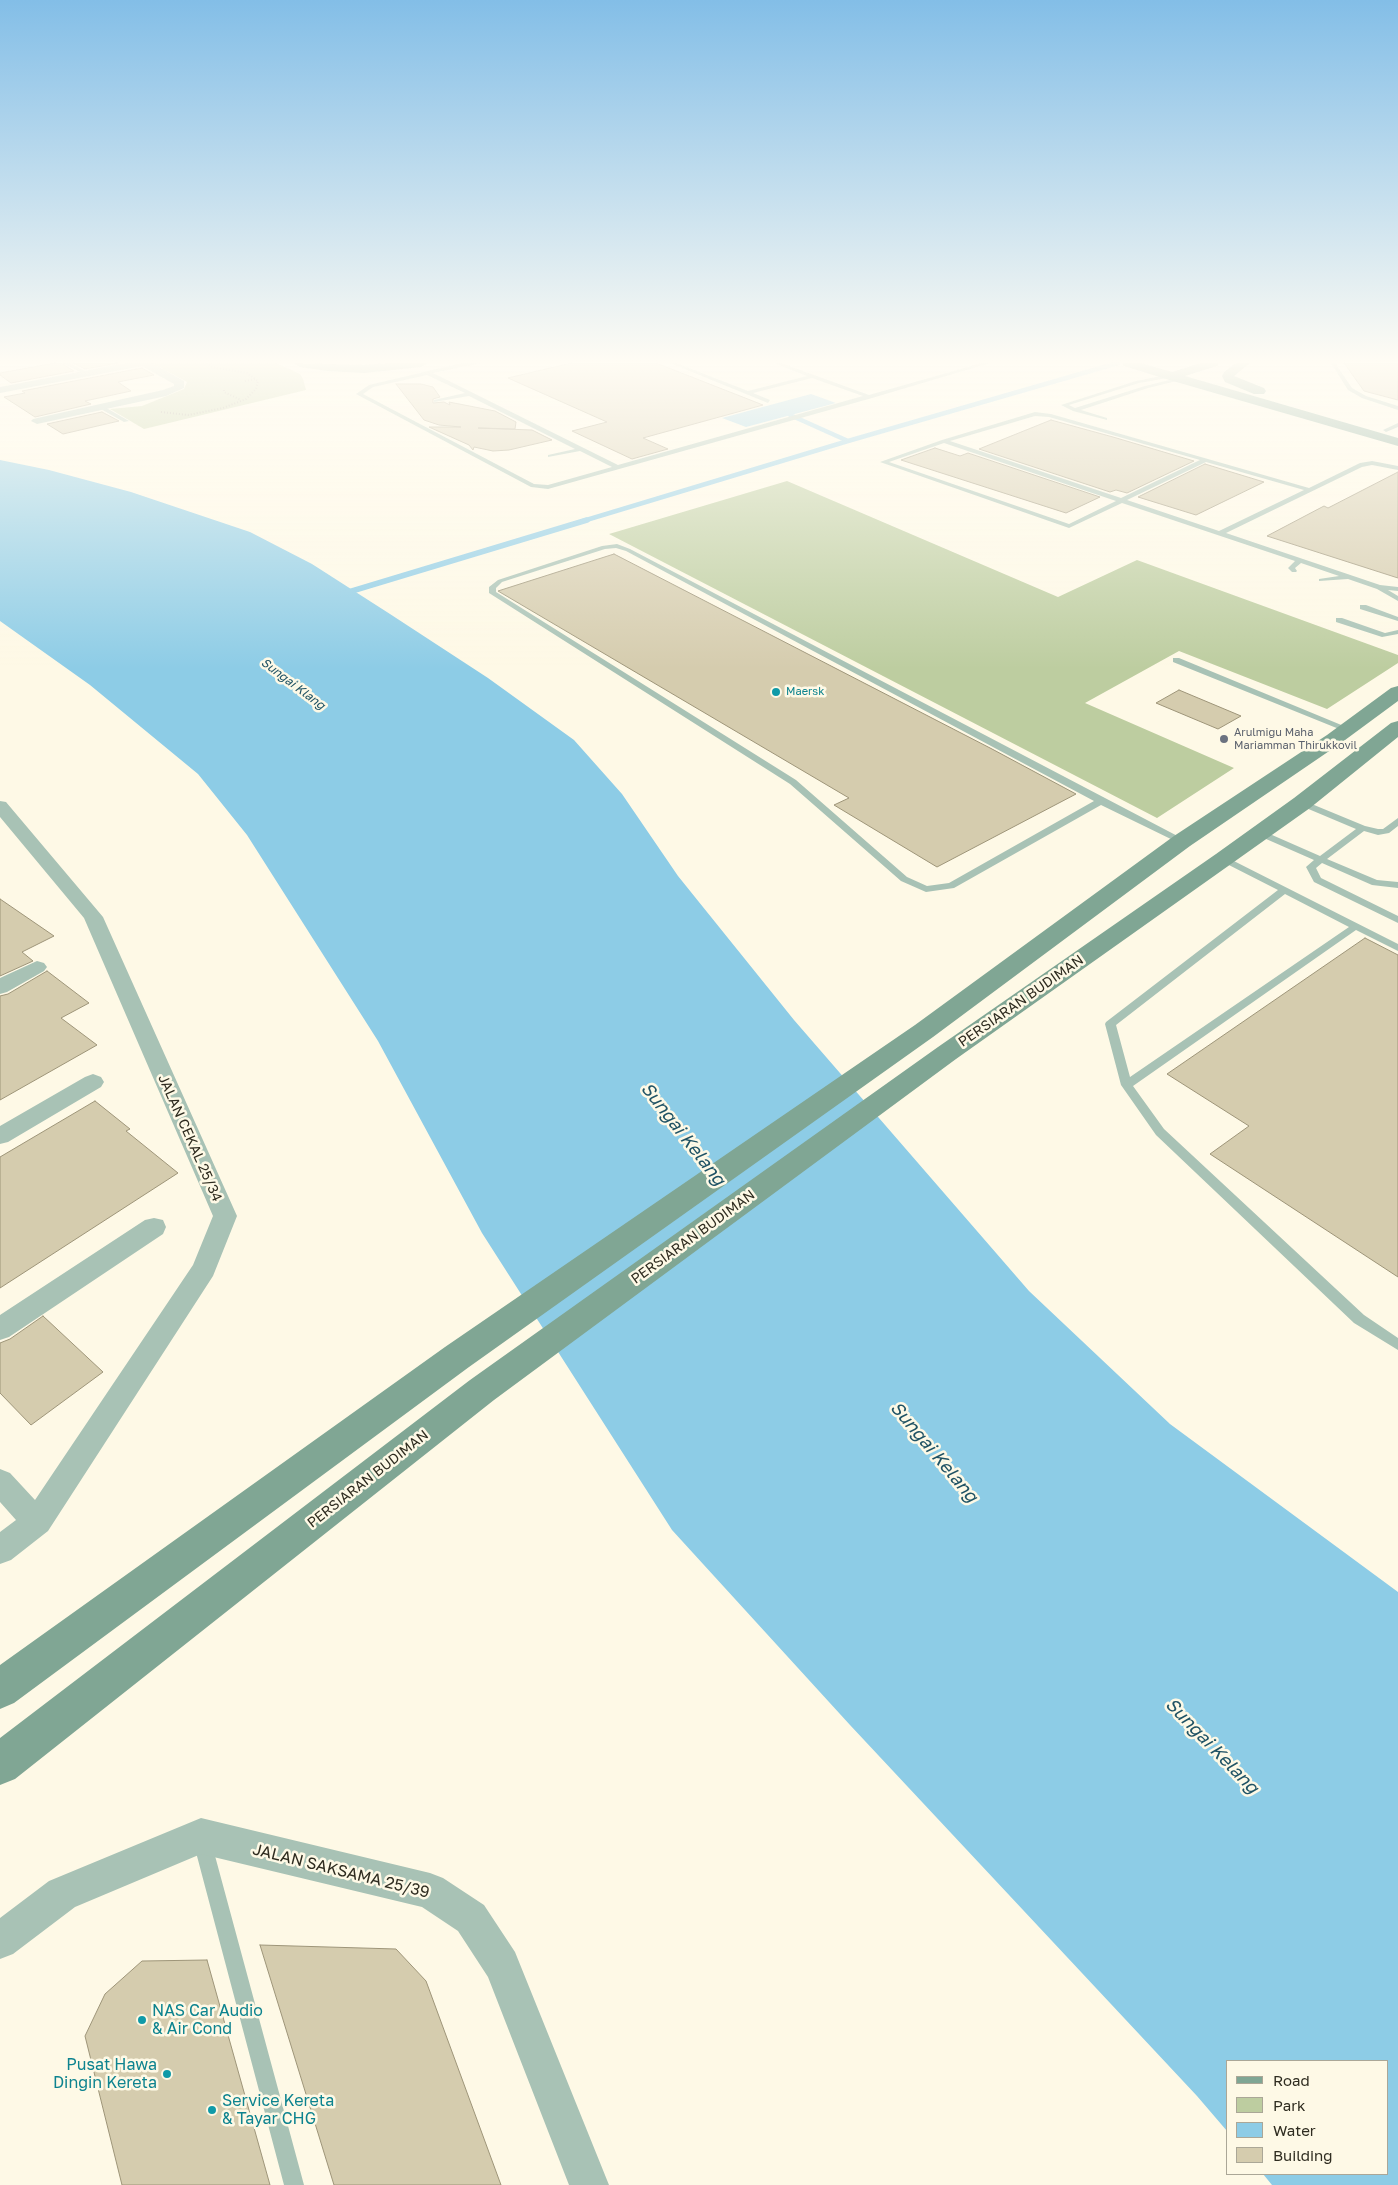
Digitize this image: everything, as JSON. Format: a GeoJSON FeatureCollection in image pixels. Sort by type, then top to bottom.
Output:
{"type":"FeatureCollection","features":[{"type":"Feature","properties":{"kind":"main road"},"geometry":{"type":"LineString","coordinates":[[0,1689],[457,1357],[924,1031],[1182,841],[1398,692]]}},
{"type":"Feature","properties":{"kind":"main road","name":"PERSIARAN BUDIMAN"},"geometry":{"type":"LineString","coordinates":[[0,1764],[482,1390],[946,1053],[1302,803],[1398,727]]}},
{"type":"Feature","properties":{"kind":"street","name":"JALAN CEKAL 25/34"},"geometry":{"type":"LineString","coordinates":[[0,806],[93,916],[225,1216],[204,1269],[37,1522],[0,1550]]}},
{"type":"Feature","properties":{"kind":"street"},"geometry":{"type":"LineString","coordinates":[[0,987],[37,967]]}},
{"type":"Feature","properties":{"kind":"street"},"geometry":{"type":"LineString","coordinates":[[2,1132],[93,1082]]}},
{"type":"Feature","properties":{"kind":"street"},"geometry":{"type":"LineString","coordinates":[[0,1329],[154,1227]]}},
{"type":"Feature","properties":{"kind":"street"},"geometry":{"type":"LineString","coordinates":[[0,1482],[37,1522]]}},
{"type":"Feature","properties":{"kind":"street"},"geometry":{"type":"LineString","coordinates":[[0,1941],[62,1894],[201,1836]]}},
{"type":"Feature","properties":{"kind":"street","name":"JALAN SAKSAMA 25/39"},"geometry":{"type":"LineString","coordinates":[[201,1836],[430,1890],[471,1918],[502,1965],[589,2185]]}},
{"type":"Feature","properties":{"kind":"lane"},"geometry":{"type":"LineString","coordinates":[[493,465],[533,486],[548,487],[629,465]]}},
{"type":"Feature","properties":{"kind":"lane"},"geometry":{"type":"LineString","coordinates":[[612,465],[618,468]]}},
{"type":"Feature","properties":{"kind":"lane"},"geometry":{"type":"LineString","coordinates":[[892,465],[1069,526],[1195,465]]}},
{"type":"Feature","properties":{"kind":"lane"},"geometry":{"type":"LineString","coordinates":[[1016,465],[1349,576],[1379,587],[1396,596]]}},
{"type":"Feature","properties":{"kind":"lane"},"geometry":{"type":"LineString","coordinates":[[1222,465],[1310,490]]}},
{"type":"Feature","properties":{"kind":"lane"},"geometry":{"type":"LineString","coordinates":[[1221,534],[1360,465]]}},
{"type":"Feature","properties":{"kind":"lane"},"geometry":{"type":"LineString","coordinates":[[1382,465],[1398,468]]}},
{"type":"Feature","properties":{"kind":"lane"},"geometry":{"type":"LineString","coordinates":[[1101,801],[951,886],[926,889],[904,879],[793,782],[493,593],[492,587],[500,581],[604,547],[617,546],[628,550],[1101,801],[1182,841]]}},
{"type":"Feature","properties":{"kind":"lane"},"geometry":{"type":"LineString","coordinates":[[1294,571],[1291,568],[1300,560]]}},
{"type":"Feature","properties":{"kind":"lane"},"geometry":{"type":"LineString","coordinates":[[1321,580],[1349,576]]}},
{"type":"Feature","properties":{"kind":"lane"},"geometry":{"type":"LineString","coordinates":[[1379,587],[1398,589]]}},
{"type":"Feature","properties":{"kind":"lane"},"geometry":{"type":"LineString","coordinates":[[1362,607],[1398,618]]}},
{"type":"Feature","properties":{"kind":"lane"},"geometry":{"type":"LineString","coordinates":[[1340,620],[1385,635],[1398,632]]}},
{"type":"Feature","properties":{"kind":"lane"},"geometry":{"type":"LineString","coordinates":[[1176,660],[1347,729]]}},
{"type":"Feature","properties":{"kind":"lane"},"geometry":{"type":"LineString","coordinates":[[1302,803],[1362,828],[1378,832],[1386,831],[1398,822]]}},
{"type":"Feature","properties":{"kind":"lane"},"geometry":{"type":"LineString","coordinates":[[1362,828],[1311,867],[1317,880],[1398,920]]}},
{"type":"Feature","properties":{"kind":"lane"},"geometry":{"type":"LineString","coordinates":[[1260,833],[1376,883],[1398,885]]}},
{"type":"Feature","properties":{"kind":"lane"},"geometry":{"type":"LineString","coordinates":[[1224,859],[1398,948]]}},
{"type":"Feature","properties":{"kind":"lane"},"geometry":{"type":"LineString","coordinates":[[1284,890],[1110,1024],[1127,1085],[1160,1132],[1360,1318],[1398,1345]]}},
{"type":"Feature","properties":{"kind":"lane"},"geometry":{"type":"LineString","coordinates":[[1127,1085],[1356,926]]}},
{"type":"Feature","properties":{"kind":"lane"},"geometry":{"type":"LineString","coordinates":[[201,1836],[294,2185]]}},
{"type":"Feature","properties":{"kind":"green space"},"geometry":{"type":"Polygon","coordinates":[[[787,481],[1058,597],[1137,560],[1398,655],[1398,663],[1327,709],[1179,651],[1085,703],[1234,768],[1157,818],[609,534],[787,481]]]}},
{"type":"Feature","properties":{"kind":"water"},"geometry":{"type":"Polygon","coordinates":[[[0,465],[24,465],[131,492],[250,532],[312,564],[488,678],[574,740],[622,794],[678,876],[794,1020],[1029,1291],[1170,1424],[1398,1592],[1398,2185],[1272,2185],[1264,2175],[1388,2175],[1388,2060],[1226,2060],[1226,2130],[1197,2096],[850,1725],[672,1530],[482,1233],[378,1041],[247,835],[198,774],[90,685],[0,621],[0,465]]]}},
{"type":"Feature","properties":{"kind":"building"},"geometry":{"type":"Polygon","coordinates":[[[916,465],[1004,465],[1100,497],[1066,513],[916,465]]]}},
{"type":"Feature","properties":{"kind":"building"},"geometry":{"type":"Polygon","coordinates":[[[1028,465],[1186,465],[1127,493],[1116,490],[1110,492],[1028,465]]]}},
{"type":"Feature","properties":{"kind":"building"},"geometry":{"type":"Polygon","coordinates":[[[1203,465],[1264,482],[1196,515],[1138,497],[1203,465]]]}},
{"type":"Feature","properties":{"kind":"building"},"geometry":{"type":"Polygon","coordinates":[[[1398,472],[1398,578],[1267,536],[1324,506],[1328,508],[1398,472]]]}},
{"type":"Feature","properties":{"kind":"building","name":"Maersk"},"geometry":{"type":"Polygon","coordinates":[[[614,554],[1076,794],[937,867],[834,805],[849,798],[498,591],[614,554]]]}},
{"type":"Feature","properties":{"kind":"building"},"geometry":{"type":"Polygon","coordinates":[[[1179,690],[1241,716],[1218,729],[1156,703],[1179,690]]]}},
{"type":"Feature","properties":{"kind":"building"},"geometry":{"type":"Polygon","coordinates":[[[0,899],[54,936],[22,952],[33,961],[0,976],[0,899]]]}},
{"type":"Feature","properties":{"kind":"building"},"geometry":{"type":"Polygon","coordinates":[[[1365,938],[1398,955],[1398,1277],[1210,1154],[1249,1126],[1167,1074],[1365,938]]]}},
{"type":"Feature","properties":{"kind":"building"},"geometry":{"type":"Polygon","coordinates":[[[47,971],[89,1003],[61,1018],[97,1045],[0,1100],[0,996],[8,994],[47,971]]]}},
{"type":"Feature","properties":{"kind":"building"},"geometry":{"type":"Polygon","coordinates":[[[95,1101],[130,1129],[126,1131],[178,1173],[0,1288],[0,1157],[95,1101]]]}},
{"type":"Feature","properties":{"kind":"building"},"geometry":{"type":"Polygon","coordinates":[[[43,1316],[103,1372],[31,1425],[0,1393],[0,1343],[10,1339],[43,1316]]]}},
{"type":"Feature","properties":{"kind":"building"},"geometry":{"type":"Polygon","coordinates":[[[260,1945],[396,1949],[426,1981],[501,2185],[334,2185],[260,1945]]]}},
{"type":"Feature","properties":{"kind":"building"},"geometry":{"type":"Polygon","coordinates":[[[207,1960],[270,2185],[122,2185],[85,2036],[105,1994],[142,1961],[207,1960]]]}},
{"type":"Feature","properties":{"kind":"waterway"},"geometry":{"type":"LineString","coordinates":[[583,521],[769,465]]}},
{"type":"Feature","properties":{"kind":"waterway"},"geometry":{"type":"LineString","coordinates":[[342,594],[587,520]]}},
{"type":"Feature","properties":{"kind":"place","name":"Maersk"},"geometry":{"type":"Point","coordinates":[776,692]}},
{"type":"Feature","properties":{"kind":"place","name":"Arulmigu Maha Mariamman Thirukkovil"},"geometry":{"type":"Point","coordinates":[1224,739]}},
{"type":"Feature","properties":{"kind":"place","name":"NAS Car Audio & Air Cond"},"geometry":{"type":"Point","coordinates":[142,2020]}},
{"type":"Feature","properties":{"kind":"place","name":"Pusat Hawa Dingin Kereta"},"geometry":{"type":"Point","coordinates":[167,2074]}},
{"type":"Feature","properties":{"kind":"place","name":"Service Kereta & Tayar CHG"},"geometry":{"type":"Point","coordinates":[212,2110]}},
{"type":"Feature","properties":{"kind":"water label","name":"Sungai Klang"},"geometry":{"type":"Point","coordinates":[293,684]}},
{"type":"Feature","properties":{"kind":"water label","name":"Sungai Kelang"},"geometry":{"type":"Point","coordinates":[683,1134]}},
{"type":"Feature","properties":{"kind":"water label","name":"Sungai Kelang"},"geometry":{"type":"Point","coordinates":[934,1452]}},
{"type":"Feature","properties":{"kind":"water label","name":"Sungai Kelang"},"geometry":{"type":"Point","coordinates":[1212,1746]}}]}
